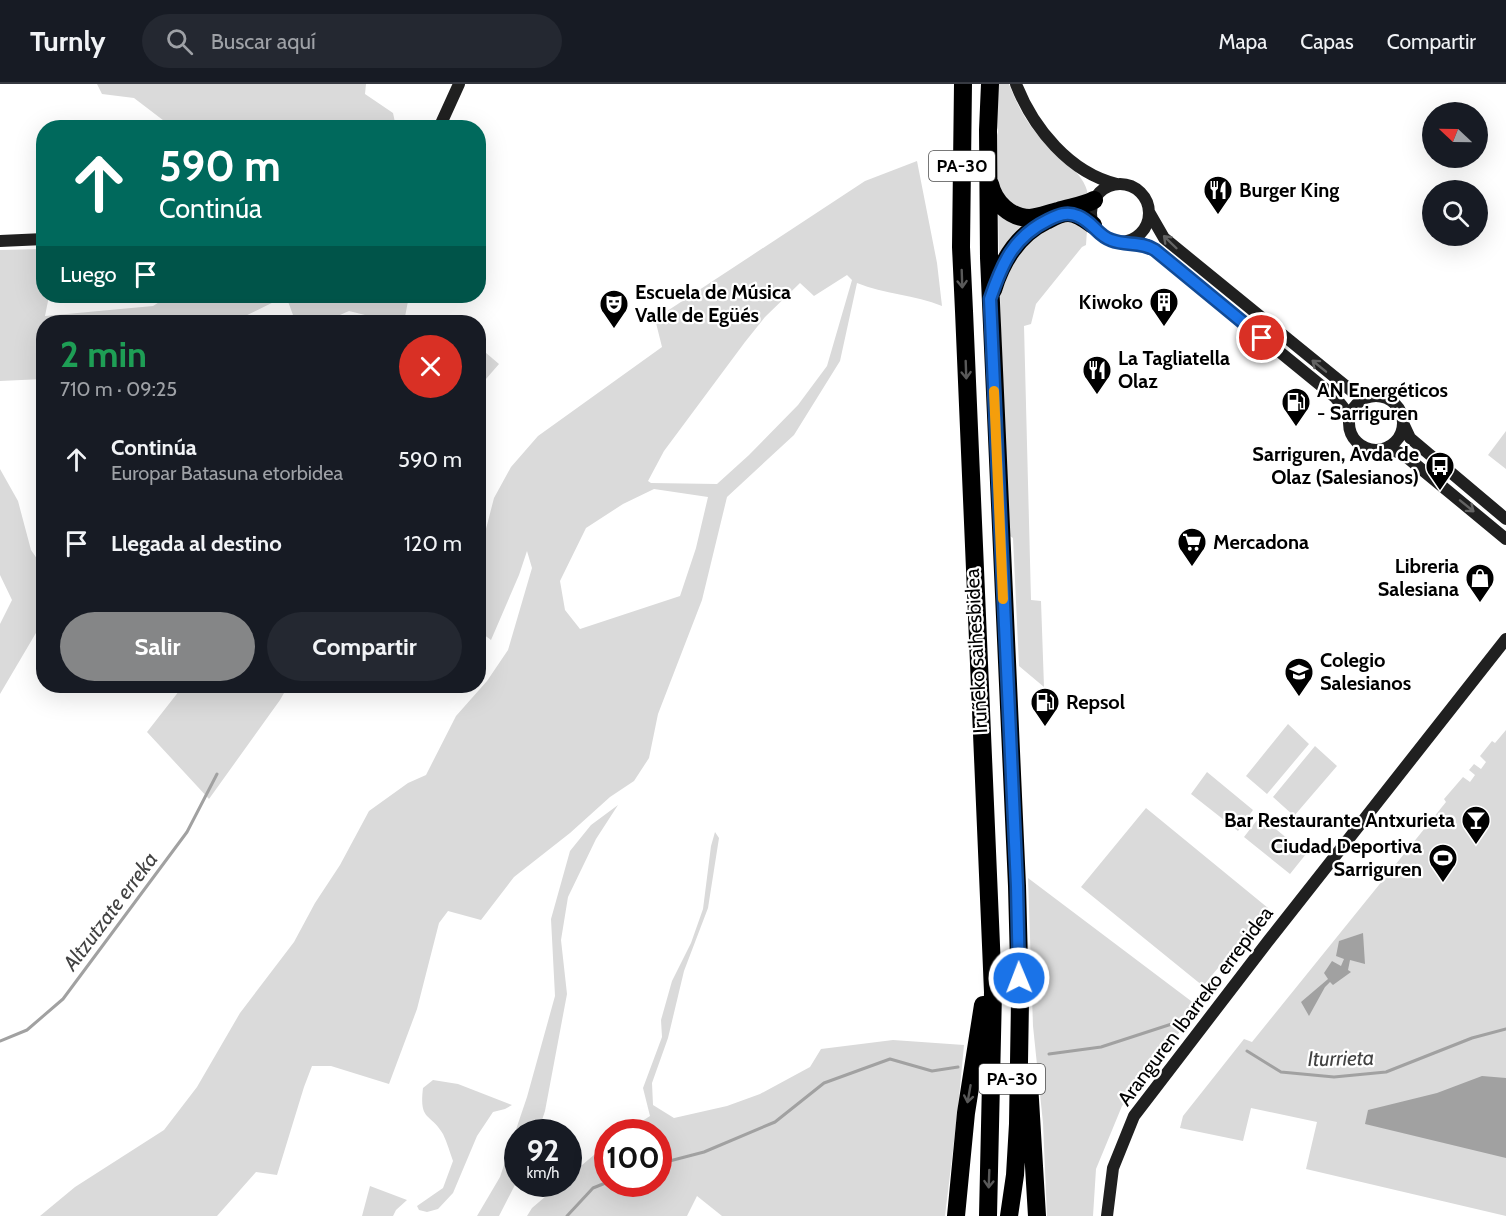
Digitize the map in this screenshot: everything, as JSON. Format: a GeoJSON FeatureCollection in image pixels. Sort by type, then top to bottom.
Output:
{"type":"FeatureCollection","features":[{"type":"Feature","properties":{"kind":"highway"},"geometry":{"type":"LineString","coordinates":[[951,84],[954,201],[962,247]]}},
{"type":"Feature","properties":{"kind":"highway","name":"Iruñeko saihesbidea"},"geometry":{"type":"LineString","coordinates":[[963,84],[962,247],[993,992],[988,1216]]}},
{"type":"Feature","properties":{"kind":"highway","name":"Iruñeko saihesbidea"},"geometry":{"type":"LineString","coordinates":[[981,84],[982,282],[1013,942],[1009,1216]]}},
{"type":"Feature","properties":{"kind":"highway"},"geometry":{"type":"LineString","coordinates":[[990,84],[990,299],[1017,886],[1020,1001],[1018,1124],[1015,1175],[1009,1216]]}},
{"type":"Feature","properties":{"kind":"highway"},"geometry":{"type":"LineString","coordinates":[[989,169],[992,190],[997,200],[1005,209],[1018,216],[1037,217],[1078,207],[1095,198]]}},
{"type":"Feature","properties":{"kind":"highway"},"geometry":{"type":"LineString","coordinates":[[990,299],[1006,257],[1028,231],[1056,216],[1067,213],[1077,215],[1093,225]]}},
{"type":"Feature","properties":{"kind":"highway"},"geometry":{"type":"LineString","coordinates":[[956,1216],[966,1113],[983,1012],[977,795],[982,764]]}},
{"type":"Feature","properties":{"kind":"highway"},"geometry":{"type":"LineString","coordinates":[[1020,1001],[1024,1015],[1037,1216]]}},
{"type":"Feature","properties":{"kind":"street"},"geometry":{"type":"LineString","coordinates":[[443,120],[459,84]]}},
{"type":"Feature","properties":{"kind":"street"},"geometry":{"type":"LineString","coordinates":[[1016,84],[1035,122],[1054,144],[1085,172],[1095,198]]}},
{"type":"Feature","properties":{"kind":"street"},"geometry":{"type":"LineString","coordinates":[[1085,172],[1117,184],[1126,184],[1143,194],[1148,203],[1149,212],[1145,228],[1140,234],[1125,242]]}},
{"type":"Feature","properties":{"kind":"street"},"geometry":{"type":"LineString","coordinates":[[1117,184],[1103,189],[1095,198],[1091,209],[1093,225],[1102,236],[1109,240],[1147,244],[1159,252],[1335,397],[1350,416]]}},
{"type":"Feature","properties":{"kind":"street"},"geometry":{"type":"LineString","coordinates":[[1149,212],[1164,238],[1353,392],[1368,397]]}},
{"type":"Feature","properties":{"kind":"street"},"geometry":{"type":"LineString","coordinates":[[0,241],[36,239]]}},
{"type":"Feature","properties":{"kind":"street"},"geometry":{"type":"LineString","coordinates":[[1506,519],[1410,438],[1401,412],[1389,400],[1382,396],[1368,397],[1353,408],[1350,416],[1350,431],[1358,444],[1371,450],[1386,448],[1403,454],[1506,539]]}},
{"type":"Feature","properties":{"kind":"street"},"geometry":{"type":"LineString","coordinates":[[1386,448],[1398,438],[1403,422]]}},
{"type":"Feature","properties":{"kind":"street","name":"Aranguren Ibarreko errepidea"},"geometry":{"type":"LineString","coordinates":[[1107,1216],[1113,1167],[1134,1116],[1506,639]]}},
{"type":"Feature","properties":{"kind":"shaded area"},"geometry":{"type":"Polygon","coordinates":[[[97,84],[366,84],[365,94],[393,113],[394,120],[163,120],[134,98],[102,94],[97,84]]]}},
{"type":"Feature","properties":{"kind":"shaded area"},"geometry":{"type":"Polygon","coordinates":[[[997,84],[1009,84],[1028,122],[1043,141],[1081,178],[1088,195],[1028,213],[1002,197],[994,171],[998,132],[995,117],[997,84]]]}},
{"type":"Feature","properties":{"kind":"shaded area"},"geometry":{"type":"Polygon","coordinates":[[[917,161],[937,263],[942,306],[857,283],[840,361],[794,435],[727,497],[702,600],[658,714],[649,758],[634,781],[610,797],[570,833],[514,877],[481,920],[448,911],[439,923],[417,1009],[389,1084],[331,1066],[312,1066],[277,1175],[256,1172],[217,1216],[40,1216],[75,1187],[164,1130],[197,1087],[240,1013],[294,942],[369,811],[408,783],[426,775],[456,716],[476,693],[486,693],[486,682],[508,650],[532,568],[527,551],[491,640],[486,636],[486,529],[494,498],[511,467],[538,436],[662,347],[655,319],[865,181],[917,161]],[[847,275],[814,296],[800,283],[765,317],[664,451],[648,481],[651,483],[717,484],[749,455],[798,405],[827,366],[852,280],[847,275]],[[654,489],[623,504],[586,528],[560,581],[565,610],[580,629],[680,596],[696,548],[708,497],[654,489]]]}},
{"type":"Feature","properties":{"kind":"shaded area"},"geometry":{"type":"Polygon","coordinates":[[[998,208],[1026,222],[999,259],[998,208]]]}},
{"type":"Feature","properties":{"kind":"shaded area"},"geometry":{"type":"Polygon","coordinates":[[[1074,220],[1087,230],[1086,245],[1036,304],[1031,324],[1024,326],[1031,600],[1041,601],[1044,687],[1019,666],[1013,538],[1007,534],[1000,295],[1019,247],[1058,222],[1074,220]]]}},
{"type":"Feature","properties":{"kind":"shaded area"},"geometry":{"type":"Polygon","coordinates":[[[36,249],[36,303],[48,303],[45,315],[36,315],[36,379],[0,381],[0,250],[36,249]]]}},
{"type":"Feature","properties":{"kind":"shaded area"},"geometry":{"type":"Polygon","coordinates":[[[158,303],[272,303],[247,315],[56,315],[153,306],[158,303]]]}},
{"type":"Feature","properties":{"kind":"shaded area"},"geometry":{"type":"Polygon","coordinates":[[[289,303],[408,303],[405,315],[365,315],[349,311],[340,315],[293,315],[289,303]]]}},
{"type":"Feature","properties":{"kind":"shaded area"},"geometry":{"type":"Polygon","coordinates":[[[486,353],[499,364],[486,379],[486,353]]]}},
{"type":"Feature","properties":{"kind":"shaded area"},"geometry":{"type":"Polygon","coordinates":[[[1506,431],[1506,469],[1488,455],[1506,431]]]}},
{"type":"Feature","properties":{"kind":"shaded area"},"geometry":{"type":"Polygon","coordinates":[[[0,469],[18,501],[31,550],[36,557],[36,633],[0,694],[0,624],[12,600],[0,575],[0,469]]]}},
{"type":"Feature","properties":{"kind":"shaded area"},"geometry":{"type":"Polygon","coordinates":[[[178,693],[284,693],[209,799],[147,732],[178,693]]]}},
{"type":"Feature","properties":{"kind":"shaded area"},"geometry":{"type":"Polygon","coordinates":[[[1288,724],[1309,744],[1267,794],[1246,776],[1288,724]]]}},
{"type":"Feature","properties":{"kind":"shaded area"},"geometry":{"type":"Polygon","coordinates":[[[1506,730],[1506,1216],[1306,1169],[1317,1122],[1251,1108],[1243,1141],[1180,1128],[1183,1116],[1244,1039],[1252,1042],[1446,802],[1444,799],[1463,777],[1470,782],[1475,775],[1469,770],[1474,764],[1481,769],[1486,762],[1480,756],[1492,741],[1495,743],[1506,730]]]}},
{"type":"Feature","properties":{"kind":"shaded area"},"geometry":{"type":"Polygon","coordinates":[[[1315,746],[1337,766],[1294,816],[1273,797],[1315,746]]]}},
{"type":"Feature","properties":{"kind":"shaded area"},"geometry":{"type":"Polygon","coordinates":[[[1207,772],[1253,810],[1238,831],[1191,794],[1207,772]]]}},
{"type":"Feature","properties":{"kind":"shaded area"},"geometry":{"type":"Polygon","coordinates":[[[618,805],[596,839],[568,897],[561,940],[567,994],[545,1111],[542,1119],[520,1119],[555,996],[551,919],[570,851],[591,825],[618,805]]]}},
{"type":"Feature","properties":{"kind":"shaded area"},"geometry":{"type":"Polygon","coordinates":[[[1146,808],[1268,908],[1203,986],[1081,887],[1146,808]]]}},
{"type":"Feature","properties":{"kind":"shaded area"},"geometry":{"type":"Polygon","coordinates":[[[1260,816],[1306,854],[1290,874],[1244,837],[1260,816]]]}},
{"type":"Feature","properties":{"kind":"shaded area"},"geometry":{"type":"Polygon","coordinates":[[[715,832],[719,838],[708,908],[684,971],[668,1038],[652,1083],[653,1105],[674,1118],[727,1106],[760,1094],[810,1067],[821,1049],[893,1040],[964,1045],[945,1216],[722,1216],[697,1196],[687,1216],[527,1216],[532,1208],[545,1197],[582,1197],[582,1165],[594,1155],[594,1197],[672,1197],[672,1119],[645,1119],[650,1116],[643,1088],[662,1037],[661,1020],[672,981],[691,943],[703,909],[715,832]]]}},
{"type":"Feature","properties":{"kind":"shaded area"},"geometry":{"type":"Polygon","coordinates":[[[1028,878],[1199,1007],[1122,1106],[1096,1169],[1093,1216],[1047,1216],[1043,1123],[1033,1026],[1028,878]]]}},
{"type":"Feature","properties":{"kind":"shaded area"},"geometry":{"type":"Polygon","coordinates":[[[1363,933],[1365,964],[1350,960],[1348,970],[1351,972],[1333,985],[1330,982],[1325,987],[1309,1016],[1301,1002],[1328,979],[1324,973],[1332,961],[1341,966],[1344,959],[1336,956],[1339,941],[1363,933]]]}},
{"type":"Feature","properties":{"kind":"shaded area"},"geometry":{"type":"Polygon","coordinates":[[[1482,1076],[1506,1078],[1506,1158],[1365,1124],[1368,1110],[1437,1093],[1482,1076]]]}},
{"type":"Feature","properties":{"kind":"shaded area"},"geometry":{"type":"Polygon","coordinates":[[[433,1080],[458,1084],[512,1105],[493,1112],[477,1136],[453,1193],[438,1209],[427,1212],[419,1210],[417,1206],[443,1188],[453,1161],[443,1134],[424,1112],[423,1088],[433,1080]]]}},
{"type":"Feature","properties":{"kind":"shaded area"},"geometry":{"type":"Polygon","coordinates":[[[504,1165],[504,1197],[509,1197],[499,1216],[477,1216],[500,1177],[504,1165]]]}},
{"type":"Feature","properties":{"kind":"shaded area"},"geometry":{"type":"Polygon","coordinates":[[[370,1186],[407,1200],[393,1216],[362,1216],[370,1186]]]}},
{"type":"Feature","properties":{"kind":"waterway","name":"Altzutzate erreka"},"geometry":{"type":"LineString","coordinates":[[0,1041],[27,1030],[63,999],[187,832],[217,774]]}},
{"type":"Feature","properties":{"kind":"waterway","name":"Iturrieta"},"geometry":{"type":"LineString","coordinates":[[1049,1054],[1101,1047],[1184,1020]]}},
{"type":"Feature","properties":{"kind":"waterway","name":"Iturrieta"},"geometry":{"type":"LineString","coordinates":[[1247,1051],[1281,1072],[1334,1077],[1386,1072],[1472,1038],[1506,1029]]}},
{"type":"Feature","properties":{"kind":"waterway"},"geometry":{"type":"LineString","coordinates":[[672,1160],[704,1152],[775,1122],[824,1083],[890,1059],[932,1071],[958,1067]]}},
{"type":"Feature","properties":{"kind":"waterway"},"geometry":{"type":"LineString","coordinates":[[567,1216],[594,1188]]}},
{"type":"Feature","properties":{"kind":"slow traffic"},"geometry":{"type":"LineString","coordinates":[[994,391],[1003,599]]}},
{"type":"Feature","properties":{"kind":"place","name":"Burger King"},"geometry":{"type":"Point","coordinates":[1218,216]}},
{"type":"Feature","properties":{"kind":"place","name":"Kiwoko"},"geometry":{"type":"Point","coordinates":[1164,328]}},
{"type":"Feature","properties":{"kind":"place","name":"Escuela de Música Valle de Egüés"},"geometry":{"type":"Point","coordinates":[614,330]}},
{"type":"Feature","properties":{"kind":"place","name":"La Tagliatella Olaz"},"geometry":{"type":"Point","coordinates":[1097,396]}},
{"type":"Feature","properties":{"kind":"place","name":"AN Energéticos - Sarriguren"},"geometry":{"type":"Point","coordinates":[1296,428]}},
{"type":"Feature","properties":{"kind":"place","name":"Sarriguren, Avda de Olaz (Salesianos)"},"geometry":{"type":"Point","coordinates":[1440,492]}},
{"type":"Feature","properties":{"kind":"place","name":"Mercadona"},"geometry":{"type":"Point","coordinates":[1192,568]}},
{"type":"Feature","properties":{"kind":"place","name":"Libreria Salesiana"},"geometry":{"type":"Point","coordinates":[1480,604]}},
{"type":"Feature","properties":{"kind":"place","name":"Colegio Salesianos"},"geometry":{"type":"Point","coordinates":[1299,698]}},
{"type":"Feature","properties":{"kind":"place","name":"Repsol"},"geometry":{"type":"Point","coordinates":[1045,728]}},
{"type":"Feature","properties":{"kind":"place","name":"Bar Restaurante Antxurieta"},"geometry":{"type":"Point","coordinates":[1476,846]}},
{"type":"Feature","properties":{"kind":"place","name":"Ciudad Deportiva Sarriguren"},"geometry":{"type":"Point","coordinates":[1443,884]}},
{"type":"Feature","properties":{"kind":"route"},"geometry":{"type":"LineString","coordinates":[[1019,978],[1017,886],[990,299],[998,276],[1006,257],[1028,231],[1056,216],[1067,213],[1077,215],[1093,225],[1102,236],[1109,240],[1147,244],[1262,338]]}}]}
